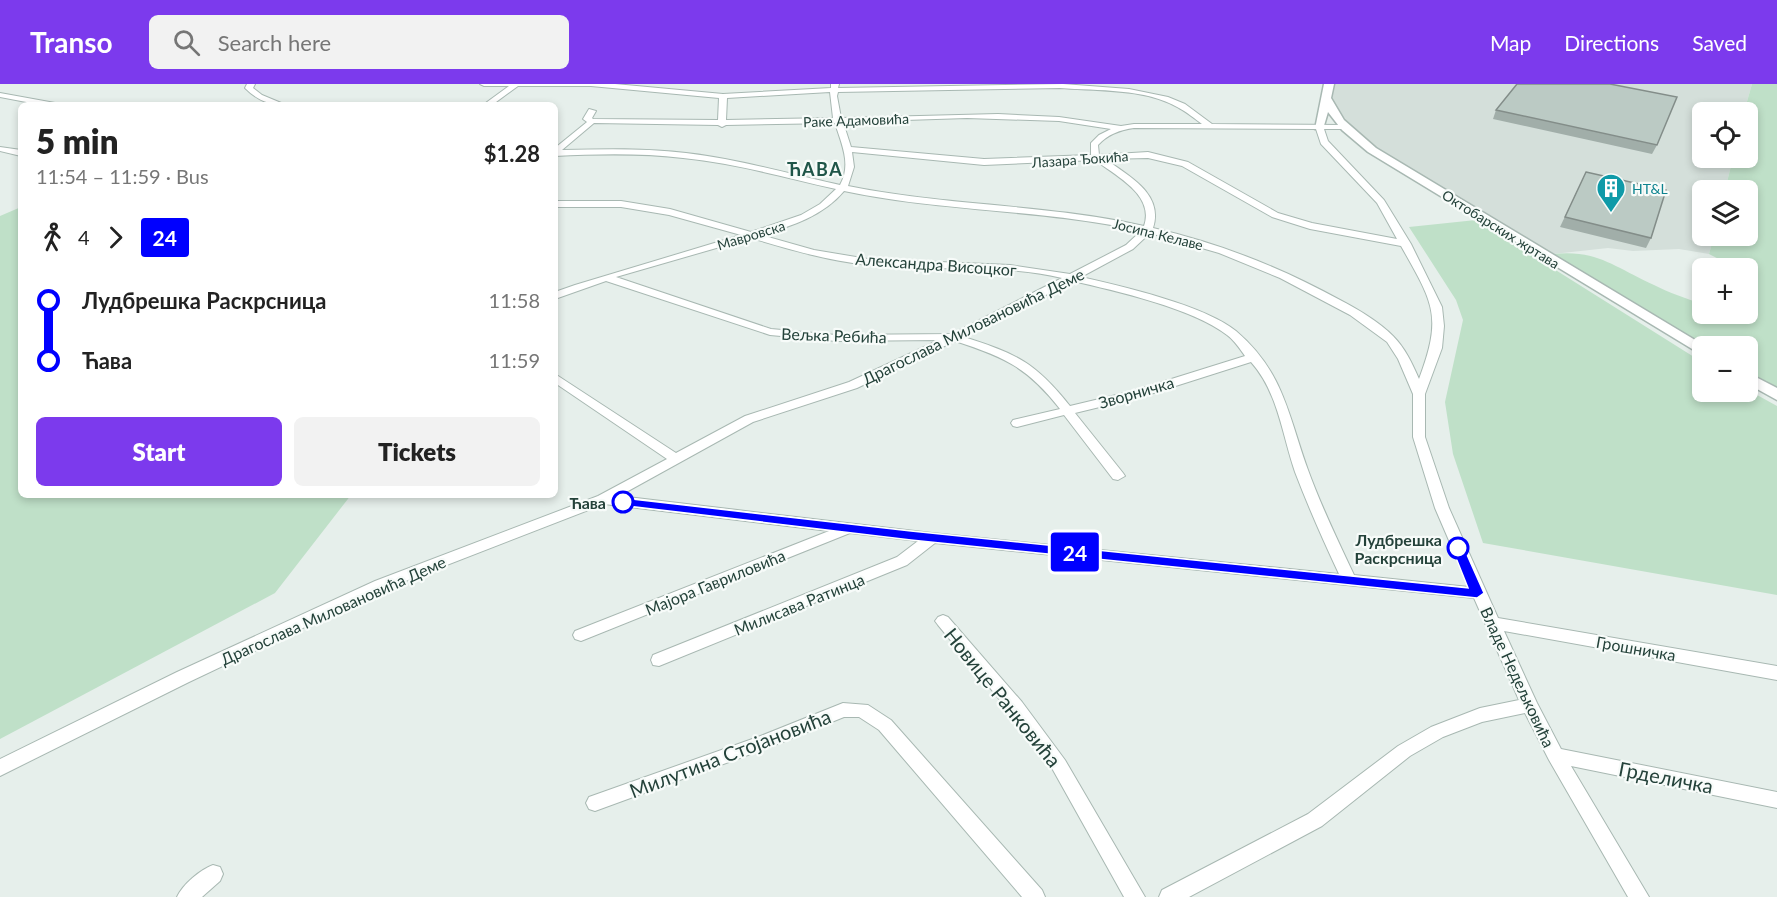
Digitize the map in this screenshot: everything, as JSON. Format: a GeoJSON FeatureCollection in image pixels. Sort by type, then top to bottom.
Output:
{"type":"FeatureCollection","features":[{"type":"Feature","properties":{"kind":"street"},"geometry":{"type":"LineString","coordinates":[[251,84],[249,88],[259,97],[273,102]]}},
{"type":"Feature","properties":{"kind":"street"},"geometry":{"type":"LineString","coordinates":[[484,84],[591,84],[723,96],[834,87],[1029,85],[1129,91],[1176,102],[1209,125]]}},
{"type":"Feature","properties":{"kind":"street"},"geometry":{"type":"LineString","coordinates":[[1319,127],[1329,84]]}},
{"type":"Feature","properties":{"kind":"street"},"geometry":{"type":"LineString","coordinates":[[491,102],[516,85]]}},
{"type":"Feature","properties":{"kind":"street"},"geometry":{"type":"LineString","coordinates":[[834,87],[837,120],[846,149],[849,175],[842,190]]}},
{"type":"Feature","properties":{"kind":"street"},"geometry":{"type":"LineString","coordinates":[[0,95],[38,102]]}},
{"type":"Feature","properties":{"kind":"street"},"geometry":{"type":"LineString","coordinates":[[722,124],[723,96]]}},
{"type":"Feature","properties":{"kind":"street","name":"Октобарских жртава"},"geometry":{"type":"LineString","coordinates":[[1327,100],[1332,113],[1342,127],[1372,150],[1692,345]]}},
{"type":"Feature","properties":{"kind":"street"},"geometry":{"type":"LineString","coordinates":[[558,149],[592,121],[587,119],[592,111]]}},
{"type":"Feature","properties":{"kind":"street","name":"Раке Адамовића"},"geometry":{"type":"LineString","coordinates":[[592,121],[722,124],[1000,116],[1071,120],[1120,128]]}},
{"type":"Feature","properties":{"kind":"street"},"geometry":{"type":"LineString","coordinates":[[1148,229],[1154,216],[1151,204],[1140,190],[1095,156],[1094,145],[1100,137],[1120,128],[1209,125],[1342,127]]}},
{"type":"Feature","properties":{"kind":"street","name":"Владе Недељковића"},"geometry":{"type":"LineString","coordinates":[[1319,127],[1324,142],[1381,202],[1406,244],[1437,307],[1439,326],[1436,348],[1419,394],[1419,437],[1442,508],[1477,593],[1495,623],[1529,705],[1634,895]]}},
{"type":"Feature","properties":{"kind":"street"},"geometry":{"type":"LineString","coordinates":[[0,149],[18,152]]}},
{"type":"Feature","properties":{"kind":"street","name":"Лазара Ђокића"},"geometry":{"type":"LineString","coordinates":[[846,149],[984,162],[1148,155],[1185,164],[1275,215],[1331,231],[1406,244]]}},
{"type":"Feature","properties":{"kind":"street","name":"Јосипа Келаве"},"geometry":{"type":"LineString","coordinates":[[558,152],[623,151],[677,154],[728,163],[842,190],[919,202],[1064,215],[1148,229],[1276,271],[1336,302],[1390,339],[1404,359],[1419,394]]}},
{"type":"Feature","properties":{"kind":"street","name":"Мавровска"},"geometry":{"type":"LineString","coordinates":[[558,295],[752,235],[805,216],[842,190]]}},
{"type":"Feature","properties":{"kind":"street","name":"Александра Висоцког"},"geometry":{"type":"LineString","coordinates":[[558,204],[621,204],[681,215],[813,254],[868,262],[1010,268],[1071,277],[1196,314],[1231,333],[1267,373],[1277,393],[1320,517],[1349,580]]}},
{"type":"Feature","properties":{"kind":"street","name":"Драгослава Миловановића Деме"},"geometry":{"type":"LineString","coordinates":[[0,768],[183,677],[380,585],[603,499],[749,419],[853,385],[954,337],[1071,277],[1136,242],[1148,229]]}},
{"type":"Feature","properties":{"kind":"street","name":"Вељка Ребића"},"geometry":{"type":"LineString","coordinates":[[608,278],[770,332],[836,338],[954,337],[1000,352],[1025,366],[1045,382],[1118,476]]}},
{"type":"Feature","properties":{"kind":"street","name":"Зворничка"},"geometry":{"type":"LineString","coordinates":[[1017,423],[1137,394],[1254,357]]}},
{"type":"Feature","properties":{"kind":"street"},"geometry":{"type":"LineString","coordinates":[[558,380],[676,459]]}},
{"type":"Feature","properties":{"kind":"street"},"geometry":{"type":"LineString","coordinates":[[1758,384],[1777,395]]}},
{"type":"Feature","properties":{"kind":"street"},"geometry":{"type":"LineString","coordinates":[[603,499],[848,529],[1477,593]]}},
{"type":"Feature","properties":{"kind":"street","name":"Мајора Гавриловића"},"geometry":{"type":"LineString","coordinates":[[581,635],[848,529]]}},
{"type":"Feature","properties":{"kind":"street","name":"Милисава Ратинца"},"geometry":{"type":"LineString","coordinates":[[659,660],[902,561],[932,538]]}},
{"type":"Feature","properties":{"kind":"street","name":"Новице Ранковића"},"geometry":{"type":"LineString","coordinates":[[944,621],[1016,707],[1059,765],[1135,897]]}},
{"type":"Feature","properties":{"kind":"street","name":"Грошничка"},"geometry":{"type":"LineString","coordinates":[[1495,623],[1777,673]]}},
{"type":"Feature","properties":{"kind":"street"},"geometry":{"type":"LineString","coordinates":[[1169,897],[1315,820],[1404,751],[1437,732],[1480,715],[1529,705]]}},
{"type":"Feature","properties":{"kind":"street","name":"Милутина Стојановића"},"geometry":{"type":"LineString","coordinates":[[595,803],[764,742],[843,710],[862,710],[885,725],[1035,897]]}},
{"type":"Feature","properties":{"kind":"street","name":"Грделичка"},"geometry":{"type":"LineString","coordinates":[[1555,755],[1777,800]]}},
{"type":"Feature","properties":{"kind":"street"},"geometry":{"type":"LineString","coordinates":[[187,897],[213,874]]}},
{"type":"Feature","properties":{"kind":"shaded area"},"geometry":{"type":"Polygon","coordinates":[[[1332,84],[1752,84],[1747,102],[1692,102],[1692,168],[1730,168],[1728,180],[1692,180],[1692,246],[1711,246],[1709,254],[1679,249],[1633,251],[1608,248],[1553,254],[1396,162],[1367,142],[1349,127],[1331,100],[1332,84]]]}},
{"type":"Feature","properties":{"kind":"green space"},"geometry":{"type":"Polygon","coordinates":[[[1752,84],[1777,84],[1777,389],[1758,377],[1758,336],[1692,336],[1692,338],[1553,254],[1582,254],[1594,257],[1692,300],[1692,324],[1758,324],[1758,258],[1717,258],[1709,254],[1711,246],[1758,246],[1758,180],[1728,180],[1730,168],[1758,168],[1758,102],[1747,102],[1752,84]]]}},
{"type":"Feature","properties":{"kind":"green space"},"geometry":{"type":"Polygon","coordinates":[[[18,208],[18,498],[349,498],[275,593],[0,739],[0,216],[18,208]]]}},
{"type":"Feature","properties":{"kind":"green space"},"geometry":{"type":"Polygon","coordinates":[[[1476,220],[1692,356],[1692,402],[1758,402],[1758,396],[1777,406],[1777,595],[1483,543],[1453,454],[1445,402],[1463,320],[1456,300],[1409,227],[1476,220]]]}},
{"type":"Feature","properties":{"kind":"building"},"geometry":{"type":"Polygon","coordinates":[[[1517,84],[1610,84],[1677,97],[1657,145],[1496,110],[1517,84]]]}},
{"type":"Feature","properties":{"kind":"building","name":"HT&L"},"geometry":{"type":"Polygon","coordinates":[[[1586,172],[1666,190],[1651,238],[1565,217],[1586,172]]]}},
{"type":"Feature","properties":{"kind":"bus line","name":"24"},"geometry":{"type":"LineString","coordinates":[[623,502],[911,536],[1477,593],[1458,548]]}},
{"type":"Feature","properties":{"kind":"place","name":"HT&L"},"geometry":{"type":"Point","coordinates":[1611,214]}},
{"type":"Feature","properties":{"kind":"place","name":"Ћава"},"geometry":{"type":"Point","coordinates":[623,502]}},
{"type":"Feature","properties":{"kind":"place","name":"Лудбрешка Раскрсница"},"geometry":{"type":"Point","coordinates":[1458,548]}},
{"type":"Feature","properties":{"kind":"district","name":"ЋАВА"},"geometry":{"type":"Point","coordinates":[815,169]}}]}
